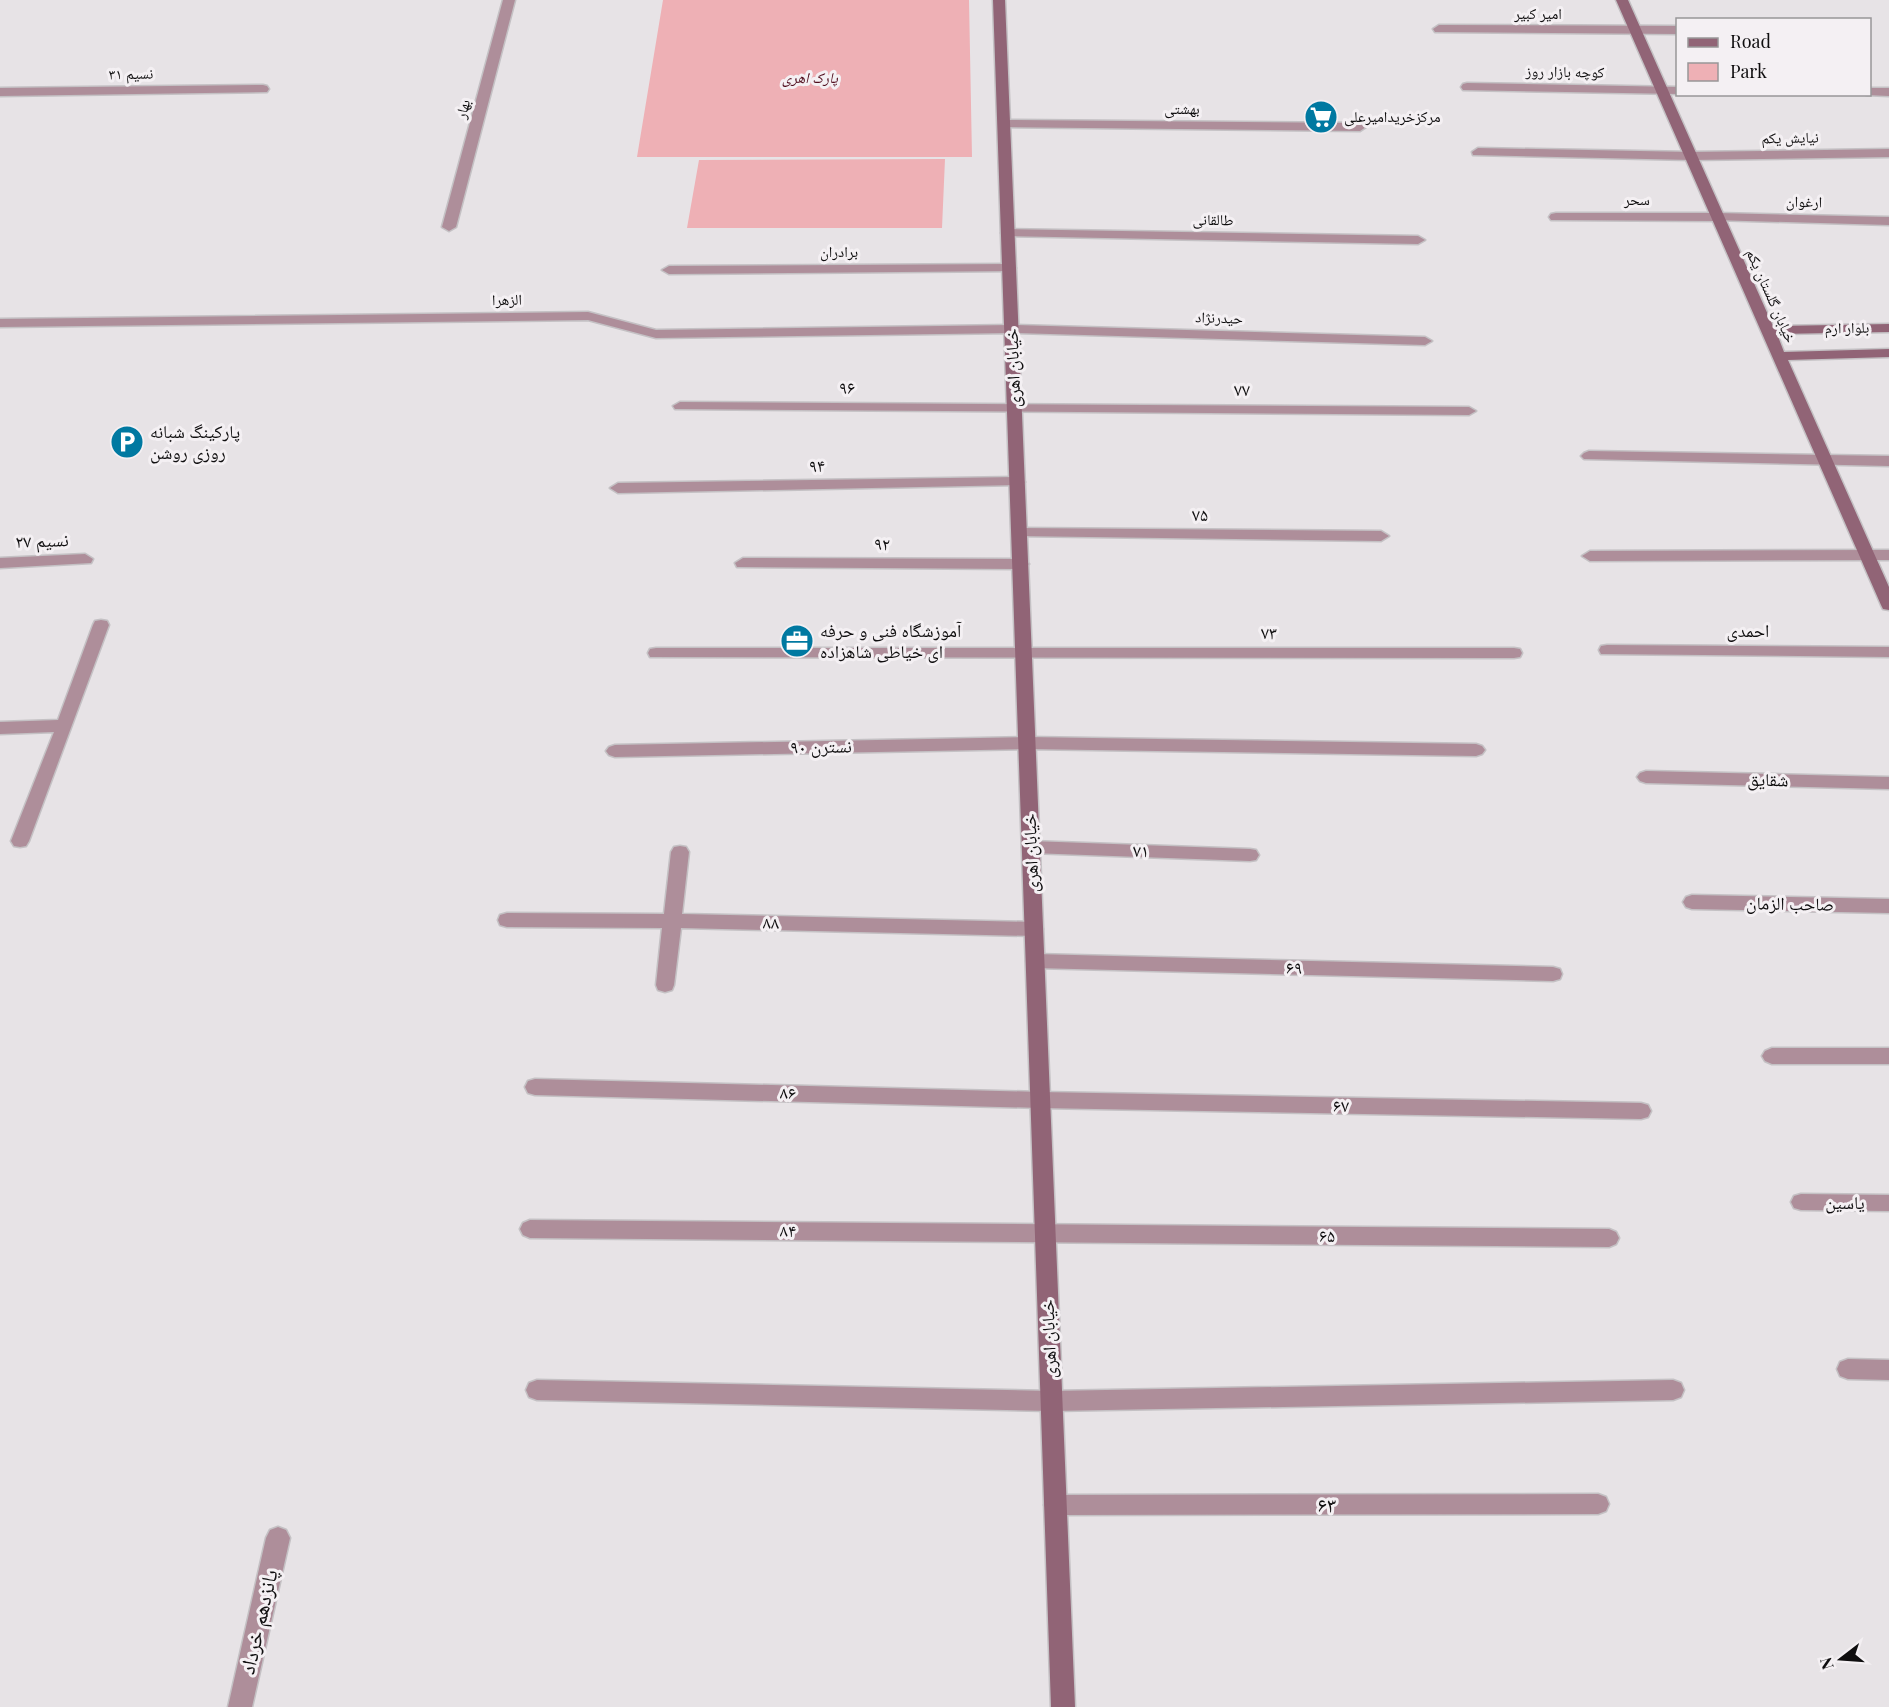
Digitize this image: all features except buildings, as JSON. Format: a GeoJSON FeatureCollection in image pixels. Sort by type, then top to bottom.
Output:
{"type":"FeatureCollection","features":[{"type":"Feature","properties":{"kind":"street","name":"بهار"},"geometry":{"type":"LineString","coordinates":[[449,227],[509,0]]}},
{"type":"Feature","properties":{"kind":"street","name":"خیابان اهری"},"geometry":{"type":"LineString","coordinates":[[999,0],[1062,1707]]}},
{"type":"Feature","properties":{"kind":"street","name":"خیابان گلستان یکم"},"geometry":{"type":"LineString","coordinates":[[1622,0],[1889,605]]}},
{"type":"Feature","properties":{"kind":"street","name":"امیر کبیر"},"geometry":{"type":"LineString","coordinates":[[1439,29],[1676,30]]}},
{"type":"Feature","properties":{"kind":"street","name":"کوچه بازار روز"},"geometry":{"type":"LineString","coordinates":[[1467,87],[1676,91]]}},
{"type":"Feature","properties":{"kind":"street","name":"نسیم ۳۱"},"geometry":{"type":"LineString","coordinates":[[0,92],[263,89]]}},
{"type":"Feature","properties":{"kind":"street"},"geometry":{"type":"LineString","coordinates":[[1871,92],[1889,92]]}},
{"type":"Feature","properties":{"kind":"street","name":"بهشتی"},"geometry":{"type":"LineString","coordinates":[[1004,124],[1360,127]]}},
{"type":"Feature","properties":{"kind":"street","name":"نیایش یکم"},"geometry":{"type":"LineString","coordinates":[[1478,152],[1691,156],[1889,153]]}},
{"type":"Feature","properties":{"kind":"street","name":"سحر"},"geometry":{"type":"LineString","coordinates":[[1556,217],[1718,217]]}},
{"type":"Feature","properties":{"kind":"street","name":"ارغوان"},"geometry":{"type":"LineString","coordinates":[[1718,217],[1889,221]]}},
{"type":"Feature","properties":{"kind":"street","name":"طالقانی"},"geometry":{"type":"LineString","coordinates":[[1008,233],[1418,240]]}},
{"type":"Feature","properties":{"kind":"street","name":"برادران"},"geometry":{"type":"LineString","coordinates":[[669,270],[1010,268]]}},
{"type":"Feature","properties":{"kind":"street","name":"الزهرا"},"geometry":{"type":"LineString","coordinates":[[0,323],[588,316],[656,334],[1012,329]]}},
{"type":"Feature","properties":{"kind":"street","name":"بلوار ارم"},"geometry":{"type":"LineString","coordinates":[[1768,330],[1889,328]]}},
{"type":"Feature","properties":{"kind":"street","name":"حیدرنژاد"},"geometry":{"type":"LineString","coordinates":[[1012,329],[1425,340]]}},
{"type":"Feature","properties":{"kind":"street","name":"بلوار ارم"},"geometry":{"type":"LineString","coordinates":[[1779,356],[1889,353]]}},
{"type":"Feature","properties":{"kind":"street","name":"۹۶"},"geometry":{"type":"LineString","coordinates":[[680,406],[1015,408]]}},
{"type":"Feature","properties":{"kind":"street","name":"۷۷"},"geometry":{"type":"LineString","coordinates":[[1015,408],[1469,411]]}},
{"type":"Feature","properties":{"kind":"street"},"geometry":{"type":"LineString","coordinates":[[1589,456],[1826,462],[1889,461]]}},
{"type":"Feature","properties":{"kind":"street","name":"۹۴"},"geometry":{"type":"LineString","coordinates":[[618,488],[1017,482]]}},
{"type":"Feature","properties":{"kind":"street","name":"۷۵"},"geometry":{"type":"LineString","coordinates":[[1020,533],[1381,536]]}},
{"type":"Feature","properties":{"kind":"street"},"geometry":{"type":"LineString","coordinates":[[1590,556],[1889,555]]}},
{"type":"Feature","properties":{"kind":"street","name":"نسیم ۲۷"},"geometry":{"type":"LineString","coordinates":[[0,563],[85,559]]}},
{"type":"Feature","properties":{"kind":"street","name":"۹۲"},"geometry":{"type":"LineString","coordinates":[[743,563],[1021,564]]}},
{"type":"Feature","properties":{"kind":"street"},"geometry":{"type":"LineString","coordinates":[[20,842],[65,726],[100,625]]}},
{"type":"Feature","properties":{"kind":"street","name":"احمدی"},"geometry":{"type":"LineString","coordinates":[[1606,650],[1889,652]]}},
{"type":"Feature","properties":{"kind":"street","name":"۷۳"},"geometry":{"type":"LineString","coordinates":[[656,653],[1514,653]]}},
{"type":"Feature","properties":{"kind":"street"},"geometry":{"type":"LineString","coordinates":[[0,728],[65,726]]}},
{"type":"Feature","properties":{"kind":"street","name":"نسترن ۹۰"},"geometry":{"type":"LineString","coordinates":[[615,751],[1028,743],[1476,750]]}},
{"type":"Feature","properties":{"kind":"street","name":"شقایق"},"geometry":{"type":"LineString","coordinates":[[1646,777],[1889,783]]}},
{"type":"Feature","properties":{"kind":"street","name":"۷۱"},"geometry":{"type":"LineString","coordinates":[[1031,847],[1250,855]]}},
{"type":"Feature","properties":{"kind":"street"},"geometry":{"type":"LineString","coordinates":[[665,985],[680,852]]}},
{"type":"Feature","properties":{"kind":"street","name":"صاحب الزمان"},"geometry":{"type":"LineString","coordinates":[[1692,902],[1889,906]]}},
{"type":"Feature","properties":{"kind":"street","name":"۸۸"},"geometry":{"type":"LineString","coordinates":[[507,920],[672,921],[1034,929]]}},
{"type":"Feature","properties":{"kind":"street","name":"۶۹"},"geometry":{"type":"LineString","coordinates":[[1035,961],[1553,974]]}},
{"type":"Feature","properties":{"kind":"street"},"geometry":{"type":"LineString","coordinates":[[1772,1056],[1889,1056]]}},
{"type":"Feature","properties":{"kind":"street","name":"۸۶"},"geometry":{"type":"LineString","coordinates":[[535,1087],[1041,1100]]}},
{"type":"Feature","properties":{"kind":"street","name":"۶۷"},"geometry":{"type":"LineString","coordinates":[[1041,1100],[1641,1111]]}},
{"type":"Feature","properties":{"kind":"street","name":"یاسین"},"geometry":{"type":"LineString","coordinates":[[1801,1203],[1889,1203]]}},
{"type":"Feature","properties":{"kind":"street","name":"۸۴"},"geometry":{"type":"LineString","coordinates":[[530,1229],[1046,1234]]}},
{"type":"Feature","properties":{"kind":"street","name":"۶۵"},"geometry":{"type":"LineString","coordinates":[[1046,1234],[1609,1238]]}},
{"type":"Feature","properties":{"kind":"street"},"geometry":{"type":"LineString","coordinates":[[1848,1369],[1889,1370]]}},
{"type":"Feature","properties":{"kind":"street"},"geometry":{"type":"LineString","coordinates":[[537,1390],[1051,1401],[1674,1390]]}},
{"type":"Feature","properties":{"kind":"street","name":"۶۳"},"geometry":{"type":"LineString","coordinates":[[1055,1505],[1598,1504]]}},
{"type":"Feature","properties":{"kind":"street","name":"پانزدهم خرداد"},"geometry":{"type":"LineString","coordinates":[[240,1707],[278,1538]]}},
{"type":"Feature","properties":{"kind":"green space","name":"پارک اهری"},"geometry":{"type":"Polygon","coordinates":[[[663,0],[969,0],[972,157],[637,157],[663,0]]]}},
{"type":"Feature","properties":{"kind":"green space"},"geometry":{"type":"Polygon","coordinates":[[[945,159],[942,228],[687,228],[699,160],[945,159]]]}},
{"type":"Feature","properties":{"kind":"place","name":"مرکزخریدامیرعلی"},"geometry":{"type":"Point","coordinates":[1321,117]}},
{"type":"Feature","properties":{"kind":"place","name":"پارکینگ شبانه روزی روشن"},"geometry":{"type":"Point","coordinates":[127,442]}},
{"type":"Feature","properties":{"kind":"place","name":"آموزشگاه فنی و حرفه ای خیاطی شاهزاده"},"geometry":{"type":"Point","coordinates":[797,641]}}]}
